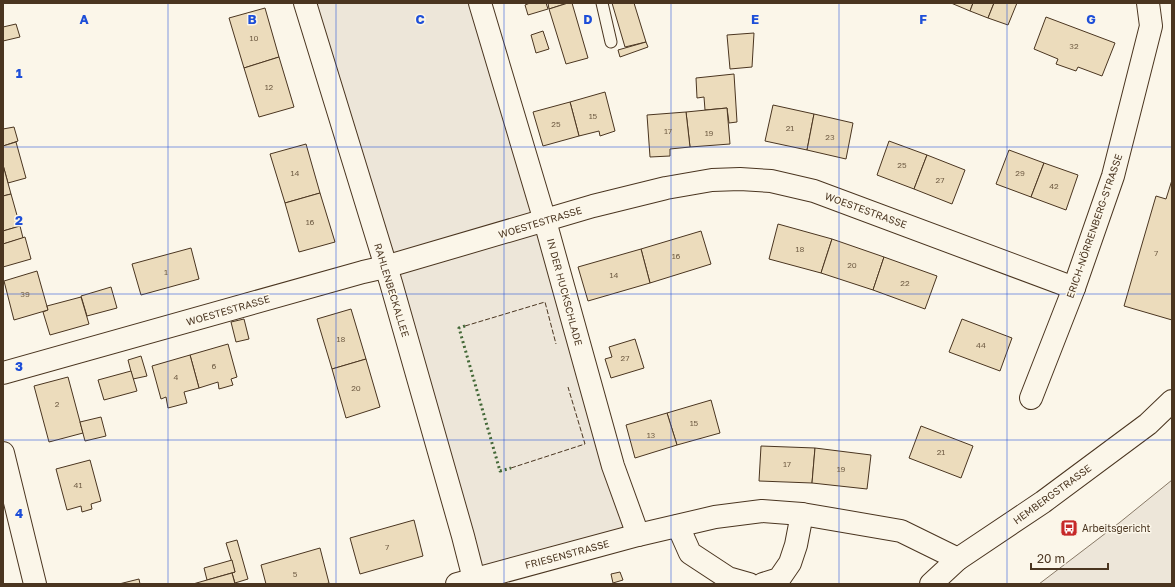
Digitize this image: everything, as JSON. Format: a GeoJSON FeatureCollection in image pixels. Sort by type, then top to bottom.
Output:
{"type":"FeatureCollection","features":[{"type":"Feature","properties":{"kind":"street","name":"RAHLENBECKALLEE"},"geometry":{"type":"LineString","coordinates":[[306,3],[391,283],[444,467],[469,582]]}},
{"type":"Feature","properties":{"kind":"street","name":"IN DER HUCKSCHLADE"},"geometry":{"type":"LineString","coordinates":[[480,3],[545,221],[613,466],[638,535]]}},
{"type":"Feature","properties":{"kind":"street","name":"ERICH-NÖRRENBERG-STRASSE"},"geometry":{"type":"LineString","coordinates":[[1031,398],[1074,288],[1113,176],[1151,26],[1148,3]]}},
{"type":"Feature","properties":{"kind":"street","name":"WOESTESTRASSE"},"geometry":{"type":"LineString","coordinates":[[3,373],[385,267],[592,206],[666,188],[712,180],[740,179],[771,181],[814,191],[1074,288]]}},
{"type":"Feature","properties":{"kind":"street","name":"HEMBERGSTRASSE"},"geometry":{"type":"LineString","coordinates":[[931,584],[958,559],[1043,502],[1148,424],[1172,401]]}},
{"type":"Feature","properties":{"kind":"street"},"geometry":{"type":"LineString","coordinates":[[3,453],[35,584]]}},
{"type":"Feature","properties":{"kind":"street","name":"FRIESENSTRASSE"},"geometry":{"type":"LineString","coordinates":[[469,582],[638,535],[715,517],[762,510],[802,514],[901,531],[958,559]]}},
{"type":"Feature","properties":{"kind":"street"},"geometry":{"type":"LineString","coordinates":[[763,584],[779,579],[790,563],[796,545],[802,514]]}},
{"type":"Feature","properties":{"kind":"street"},"geometry":{"type":"LineString","coordinates":[[678,526],[690,554],[728,578],[749,584]]}},
{"type":"Feature","properties":{"kind":"lane"},"geometry":{"type":"LineString","coordinates":[[602,3],[611,42]]}},
{"type":"Feature","properties":{"kind":"shaded area"},"geometry":{"type":"Polygon","coordinates":[[[312,3],[476,3],[628,531],[477,572],[312,3]]]}},
{"type":"Feature","properties":{"kind":"shaded area"},"geometry":{"type":"Polygon","coordinates":[[[1172,480],[1172,584],[1039,584],[1119,523],[1172,480]]]}},
{"type":"Feature","properties":{"kind":"building"},"geometry":{"type":"Polygon","coordinates":[[[530,3],[546,3],[548,9],[528,15],[525,5],[530,3]]]}},
{"type":"Feature","properties":{"kind":"building"},"geometry":{"type":"Polygon","coordinates":[[[548,3],[568,3],[549,9],[548,3]]]}},
{"type":"Feature","properties":{"kind":"building"},"geometry":{"type":"Polygon","coordinates":[[[572,3],[588,58],[566,64],[549,9],[572,3]]]}},
{"type":"Feature","properties":{"kind":"building"},"geometry":{"type":"Polygon","coordinates":[[[612,3],[634,3],[646,42],[625,47],[612,3]]]}},
{"type":"Feature","properties":{"kind":"building"},"geometry":{"type":"Polygon","coordinates":[[[951,3],[973,3],[970,11],[951,3]]]}},
{"type":"Feature","properties":{"kind":"building"},"geometry":{"type":"Polygon","coordinates":[[[973,3],[994,3],[988,18],[970,11],[973,3]]]}},
{"type":"Feature","properties":{"kind":"building"},"geometry":{"type":"Polygon","coordinates":[[[994,3],[1017,3],[1008,25],[988,18],[994,3]]]}},
{"type":"Feature","properties":{"kind":"building"},"geometry":{"type":"Polygon","coordinates":[[[265,8],[279,57],[244,68],[229,18],[265,8]]]}},
{"type":"Feature","properties":{"kind":"building"},"geometry":{"type":"Polygon","coordinates":[[[1046,17],[1115,43],[1102,76],[1078,67],[1076,71],[1056,64],[1058,59],[1034,49],[1046,17]]]}},
{"type":"Feature","properties":{"kind":"building"},"geometry":{"type":"Polygon","coordinates":[[[16,24],[20,37],[3,41],[3,27],[16,24]]]}},
{"type":"Feature","properties":{"kind":"building"},"geometry":{"type":"Polygon","coordinates":[[[543,31],[549,49],[536,53],[531,35],[543,31]]]}},
{"type":"Feature","properties":{"kind":"building"},"geometry":{"type":"Polygon","coordinates":[[[754,33],[752,67],[730,69],[727,35],[754,33]]]}},
{"type":"Feature","properties":{"kind":"building"},"geometry":{"type":"Polygon","coordinates":[[[646,42],[648,47],[620,57],[618,50],[646,42]]]}},
{"type":"Feature","properties":{"kind":"building"},"geometry":{"type":"Polygon","coordinates":[[[279,57],[294,107],[259,117],[244,68],[279,57]]]}},
{"type":"Feature","properties":{"kind":"building"},"geometry":{"type":"Polygon","coordinates":[[[734,74],[737,122],[729,123],[727,108],[705,110],[704,97],[697,98],[696,78],[734,74]]]}},
{"type":"Feature","properties":{"kind":"building"},"geometry":{"type":"Polygon","coordinates":[[[605,92],[615,131],[600,136],[599,131],[579,136],[570,102],[605,92]]]}},
{"type":"Feature","properties":{"kind":"building"},"geometry":{"type":"Polygon","coordinates":[[[570,102],[579,136],[543,146],[533,112],[570,102]]]}},
{"type":"Feature","properties":{"kind":"building"},"geometry":{"type":"Polygon","coordinates":[[[773,105],[814,114],[807,150],[765,141],[773,105]]]}},
{"type":"Feature","properties":{"kind":"building"},"geometry":{"type":"Polygon","coordinates":[[[727,108],[730,144],[690,147],[686,112],[727,108]]]}},
{"type":"Feature","properties":{"kind":"building"},"geometry":{"type":"Polygon","coordinates":[[[686,112],[690,147],[670,149],[670,156],[650,157],[647,115],[686,112]]]}},
{"type":"Feature","properties":{"kind":"building"},"geometry":{"type":"Polygon","coordinates":[[[814,114],[853,123],[846,159],[807,150],[814,114]]]}},
{"type":"Feature","properties":{"kind":"building"},"geometry":{"type":"Polygon","coordinates":[[[14,127],[18,141],[3,146],[3,129],[14,127]]]}},
{"type":"Feature","properties":{"kind":"building"},"geometry":{"type":"Polygon","coordinates":[[[889,141],[927,155],[914,189],[877,175],[889,141]]]}},
{"type":"Feature","properties":{"kind":"building"},"geometry":{"type":"Polygon","coordinates":[[[16,142],[26,178],[8,183],[3,165],[3,146],[16,142]]]}},
{"type":"Feature","properties":{"kind":"building"},"geometry":{"type":"Polygon","coordinates":[[[306,144],[320,193],[285,203],[270,154],[306,144]]]}},
{"type":"Feature","properties":{"kind":"building"},"geometry":{"type":"Polygon","coordinates":[[[1009,150],[1044,163],[1031,197],[996,184],[1009,150]]]}},
{"type":"Feature","properties":{"kind":"building"},"geometry":{"type":"Polygon","coordinates":[[[927,155],[965,170],[952,204],[914,189],[927,155]]]}},
{"type":"Feature","properties":{"kind":"building"},"geometry":{"type":"Polygon","coordinates":[[[1044,163],[1078,175],[1066,210],[1031,197],[1044,163]]]}},
{"type":"Feature","properties":{"kind":"building"},"geometry":{"type":"Polygon","coordinates":[[[3,165],[11,194],[3,196],[3,165]]]}},
{"type":"Feature","properties":{"kind":"building"},"geometry":{"type":"Polygon","coordinates":[[[1172,180],[1172,320],[1124,306],[1156,196],[1166,199],[1172,180]]]}},
{"type":"Feature","properties":{"kind":"building"},"geometry":{"type":"Polygon","coordinates":[[[320,193],[335,242],[299,252],[285,203],[320,193]]]}},
{"type":"Feature","properties":{"kind":"building"},"geometry":{"type":"Polygon","coordinates":[[[11,194],[20,226],[3,231],[3,196],[11,194]]]}},
{"type":"Feature","properties":{"kind":"building"},"geometry":{"type":"Polygon","coordinates":[[[778,224],[832,239],[821,273],[769,259],[778,224]]]}},
{"type":"Feature","properties":{"kind":"building"},"geometry":{"type":"Polygon","coordinates":[[[20,226],[23,238],[3,244],[3,231],[20,226]]]}},
{"type":"Feature","properties":{"kind":"building"},"geometry":{"type":"Polygon","coordinates":[[[701,231],[711,264],[650,283],[641,249],[701,231]]]}},
{"type":"Feature","properties":{"kind":"building"},"geometry":{"type":"Polygon","coordinates":[[[25,237],[31,259],[3,267],[3,244],[25,237]]]}},
{"type":"Feature","properties":{"kind":"building"},"geometry":{"type":"Polygon","coordinates":[[[832,239],[884,257],[873,290],[821,273],[832,239]]]}},
{"type":"Feature","properties":{"kind":"building"},"geometry":{"type":"Polygon","coordinates":[[[191,248],[199,279],[141,295],[132,264],[191,248]]]}},
{"type":"Feature","properties":{"kind":"building"},"geometry":{"type":"Polygon","coordinates":[[[641,249],[650,283],[588,301],[578,267],[641,249]]]}},
{"type":"Feature","properties":{"kind":"building"},"geometry":{"type":"Polygon","coordinates":[[[884,257],[937,276],[925,309],[873,290],[884,257]]]}},
{"type":"Feature","properties":{"kind":"building"},"geometry":{"type":"Polygon","coordinates":[[[37,271],[48,310],[14,320],[4,281],[37,271]]]}},
{"type":"Feature","properties":{"kind":"building"},"geometry":{"type":"Polygon","coordinates":[[[111,287],[117,308],[87,316],[81,296],[111,287]]]}},
{"type":"Feature","properties":{"kind":"building"},"geometry":{"type":"Polygon","coordinates":[[[81,297],[89,324],[50,335],[43,312],[48,310],[47,306],[81,297]]]}},
{"type":"Feature","properties":{"kind":"building"},"geometry":{"type":"Polygon","coordinates":[[[351,309],[366,359],[332,369],[317,319],[351,309]]]}},
{"type":"Feature","properties":{"kind":"building"},"geometry":{"type":"Polygon","coordinates":[[[244,319],[249,339],[236,342],[231,322],[244,319]]]}},
{"type":"Feature","properties":{"kind":"building"},"geometry":{"type":"Polygon","coordinates":[[[962,319],[1012,338],[1000,371],[949,352],[962,319]]]}},
{"type":"Feature","properties":{"kind":"building"},"geometry":{"type":"Polygon","coordinates":[[[635,339],[644,368],[611,378],[605,359],[612,357],[609,347],[635,339]]]}},
{"type":"Feature","properties":{"kind":"building"},"geometry":{"type":"Polygon","coordinates":[[[228,344],[237,377],[231,379],[233,385],[219,389],[218,382],[199,388],[190,355],[228,344]]]}},
{"type":"Feature","properties":{"kind":"building"},"geometry":{"type":"Polygon","coordinates":[[[190,355],[199,388],[184,392],[187,403],[168,408],[166,397],[161,399],[152,366],[190,355]]]}},
{"type":"Feature","properties":{"kind":"building"},"geometry":{"type":"Polygon","coordinates":[[[141,356],[147,376],[133,379],[128,360],[141,356]]]}},
{"type":"Feature","properties":{"kind":"building"},"geometry":{"type":"Polygon","coordinates":[[[366,359],[380,407],[346,418],[332,369],[366,359]]]}},
{"type":"Feature","properties":{"kind":"building"},"geometry":{"type":"Polygon","coordinates":[[[131,371],[137,391],[104,400],[98,380],[131,371]]]}},
{"type":"Feature","properties":{"kind":"building"},"geometry":{"type":"Polygon","coordinates":[[[68,377],[83,433],[49,442],[34,386],[68,377]]]}},
{"type":"Feature","properties":{"kind":"building"},"geometry":{"type":"Polygon","coordinates":[[[711,400],[720,433],[677,445],[667,413],[711,400]]]}},
{"type":"Feature","properties":{"kind":"building"},"geometry":{"type":"Polygon","coordinates":[[[667,413],[677,445],[635,458],[626,425],[667,413]]]}},
{"type":"Feature","properties":{"kind":"building"},"geometry":{"type":"Polygon","coordinates":[[[101,417],[106,436],[85,441],[80,422],[101,417]]]}},
{"type":"Feature","properties":{"kind":"building"},"geometry":{"type":"Polygon","coordinates":[[[921,426],[973,446],[961,478],[909,458],[921,426]]]}},
{"type":"Feature","properties":{"kind":"building"},"geometry":{"type":"Polygon","coordinates":[[[761,446],[815,448],[812,483],[759,481],[761,446]]]}},
{"type":"Feature","properties":{"kind":"building"},"geometry":{"type":"Polygon","coordinates":[[[815,448],[871,455],[867,489],[812,483],[815,448]]]}},
{"type":"Feature","properties":{"kind":"building"},"geometry":{"type":"Polygon","coordinates":[[[90,460],[101,501],[91,504],[92,509],[82,512],[81,506],[67,510],[56,469],[90,460]]]}},
{"type":"Feature","properties":{"kind":"building"},"geometry":{"type":"Polygon","coordinates":[[[414,520],[423,556],[360,574],[350,538],[414,520]]]}},
{"type":"Feature","properties":{"kind":"building"},"geometry":{"type":"Polygon","coordinates":[[[237,540],[248,579],[235,583],[232,573],[235,572],[226,543],[237,540]]]}},
{"type":"Feature","properties":{"kind":"building"},"geometry":{"type":"Polygon","coordinates":[[[320,548],[329,583],[266,584],[261,565],[320,548]]]}},
{"type":"Feature","properties":{"kind":"building"},"geometry":{"type":"Polygon","coordinates":[[[232,560],[235,572],[207,580],[204,568],[232,560]]]}},
{"type":"Feature","properties":{"kind":"building"},"geometry":{"type":"Polygon","coordinates":[[[620,572],[623,580],[613,583],[611,574],[620,572]]]}},
{"type":"Feature","properties":{"kind":"building"},"geometry":{"type":"Polygon","coordinates":[[[232,573],[235,584],[193,584],[207,580],[232,573]]]}},
{"type":"Feature","properties":{"kind":"building"},"geometry":{"type":"Polygon","coordinates":[[[139,579],[140,584],[119,584],[139,579]]]}},
{"type":"Feature","properties":{"kind":"hedge"},"geometry":{"type":"LineString","coordinates":[[465,326],[459,328],[500,471],[511,468]]}},
{"type":"Feature","properties":{"kind":"fence"},"geometry":{"type":"LineString","coordinates":[[465,326],[545,302],[556,344]]}},
{"type":"Feature","properties":{"kind":"fence"},"geometry":{"type":"LineString","coordinates":[[511,468],[585,444],[568,387]]}},
{"type":"Feature","properties":{"kind":"place","name":"Arbeitsgericht"},"geometry":{"type":"Point","coordinates":[1069,528]}}]}
